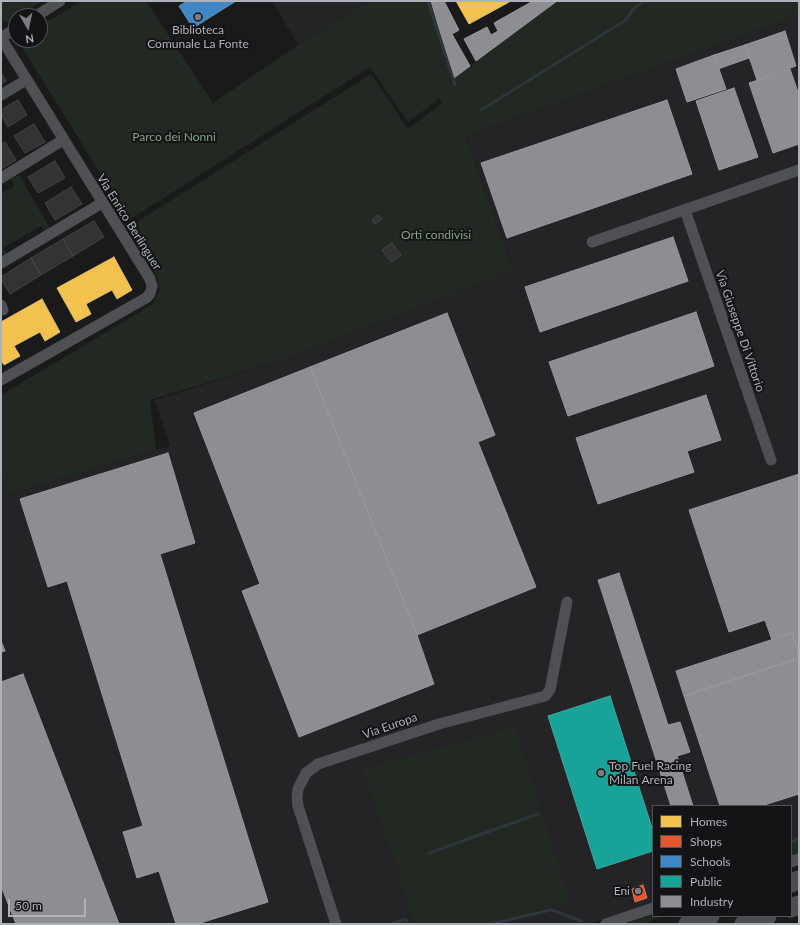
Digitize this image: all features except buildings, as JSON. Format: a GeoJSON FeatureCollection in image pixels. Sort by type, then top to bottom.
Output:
{"type":"FeatureCollection","features":[{"type":"Feature","properties":{"kind":"highway"},"geometry":{"type":"LineString","coordinates":[[688,924],[707,917]]}},
{"type":"Feature","properties":{"kind":"highway"},"geometry":{"type":"LineString","coordinates":[[744,924],[764,917]]}},
{"type":"Feature","properties":{"kind":"street"},"geometry":{"type":"LineString","coordinates":[[48,8],[60,1]]}},
{"type":"Feature","properties":{"kind":"street","name":"Via Enrico Berlinguer"},"geometry":{"type":"LineString","coordinates":[[1,38],[150,280],[152,288],[148,297],[1,380]]}},
{"type":"Feature","properties":{"kind":"street"},"geometry":{"type":"LineString","coordinates":[[1,95],[26,80]]}},
{"type":"Feature","properties":{"kind":"street"},"geometry":{"type":"LineString","coordinates":[[1,178],[63,140]]}},
{"type":"Feature","properties":{"kind":"street"},"geometry":{"type":"LineString","coordinates":[[592,242],[799,170]]}},
{"type":"Feature","properties":{"kind":"street"},"geometry":{"type":"LineString","coordinates":[[1,263],[102,203]]}},
{"type":"Feature","properties":{"kind":"street","name":"Via Giuseppe Di Vittorio"},"geometry":{"type":"LineString","coordinates":[[685,210],[771,460]]}},
{"type":"Feature","properties":{"kind":"street","name":"Via Europa"},"geometry":{"type":"LineString","coordinates":[[336,924],[298,806],[298,788],[306,773],[318,764],[439,724],[546,695],[550,690],[567,602]]}},
{"type":"Feature","properties":{"kind":"street"},"geometry":{"type":"LineString","coordinates":[[606,924],[652,908]]}},
{"type":"Feature","properties":{"kind":"shaded area"},"geometry":{"type":"Polygon","coordinates":[[[272,1],[369,1],[298,45],[272,1]]]}},
{"type":"Feature","properties":{"kind":"shaded area"},"geometry":{"type":"Polygon","coordinates":[[[799,15],[799,835],[792,837],[792,805],[652,805],[652,902],[590,924],[1,924],[1,473],[9,495],[170,446],[155,400],[285,359],[513,269],[466,136],[799,15]]]}},
{"type":"Feature","properties":{"kind":"green space"},"geometry":{"type":"Polygon","coordinates":[[[1,1],[42,1],[31,8],[8,8],[8,22],[1,20],[1,1]]]}},
{"type":"Feature","properties":{"kind":"green space"},"geometry":{"type":"Polygon","coordinates":[[[82,1],[146,1],[213,103],[298,45],[369,1],[431,1],[454,78],[557,1],[799,1],[799,15],[466,136],[513,270],[285,359],[150,400],[156,450],[8,495],[1,473],[1,395],[153,304],[159,291],[158,278],[129,227],[371,74],[408,129],[442,103],[439,99],[408,122],[370,67],[129,220],[22,48],[48,48],[48,21],[82,1]]]}},
{"type":"Feature","properties":{"kind":"green space"},"geometry":{"type":"Polygon","coordinates":[[[19,175],[50,228],[44,231],[41,226],[3,248],[6,253],[1,256],[1,193],[15,186],[11,179],[19,175]]]}},
{"type":"Feature","properties":{"kind":"green space"},"geometry":{"type":"Polygon","coordinates":[[[515,727],[570,901],[491,924],[415,924],[394,858],[362,769],[515,727]]]}},
{"type":"Feature","properties":{"kind":"green space"},"geometry":{"type":"Polygon","coordinates":[[[799,835],[799,854],[792,857],[792,837],[799,835]]]}},
{"type":"Feature","properties":{"kind":"green space"},"geometry":{"type":"Polygon","coordinates":[[[652,914],[652,917],[660,917],[643,924],[626,924],[652,914]]]}},
{"type":"Feature","properties":{"kind":"waterway"},"geometry":{"type":"LineString","coordinates":[[428,1],[455,85]]}},
{"type":"Feature","properties":{"kind":"waterway"},"geometry":{"type":"LineString","coordinates":[[481,110],[626,20],[633,9],[644,1]]}},
{"type":"Feature","properties":{"kind":"waterway"},"geometry":{"type":"LineString","coordinates":[[429,853],[538,814]]}},
{"type":"Feature","properties":{"kind":"waterway"},"geometry":{"type":"LineString","coordinates":[[792,842],[799,839]]}},
{"type":"Feature","properties":{"kind":"waterway"},"geometry":{"type":"LineString","coordinates":[[490,924],[551,910],[582,921]]}},
{"type":"Feature","properties":{"kind":"waterway"},"geometry":{"type":"LineString","coordinates":[[390,924],[406,919],[407,924]]}},
{"type":"Feature","properties":{"kind":"place","name":"Biblioteca Comunale La Fonte"},"geometry":{"type":"Point","coordinates":[198,17]}},
{"type":"Feature","properties":{"kind":"place","name":"Top Fuel Racing Milan Arena"},"geometry":{"type":"Point","coordinates":[601,773]}},
{"type":"Feature","properties":{"kind":"place","name":"Eni"},"geometry":{"type":"Point","coordinates":[638,891]}},
{"type":"Feature","properties":{"kind":"park label","name":"Parco dei Nonni"},"geometry":{"type":"Point","coordinates":[174,137]}},
{"type":"Feature","properties":{"kind":"park label","name":"Orti condivisi"},"geometry":{"type":"Point","coordinates":[436,235]}}]}
